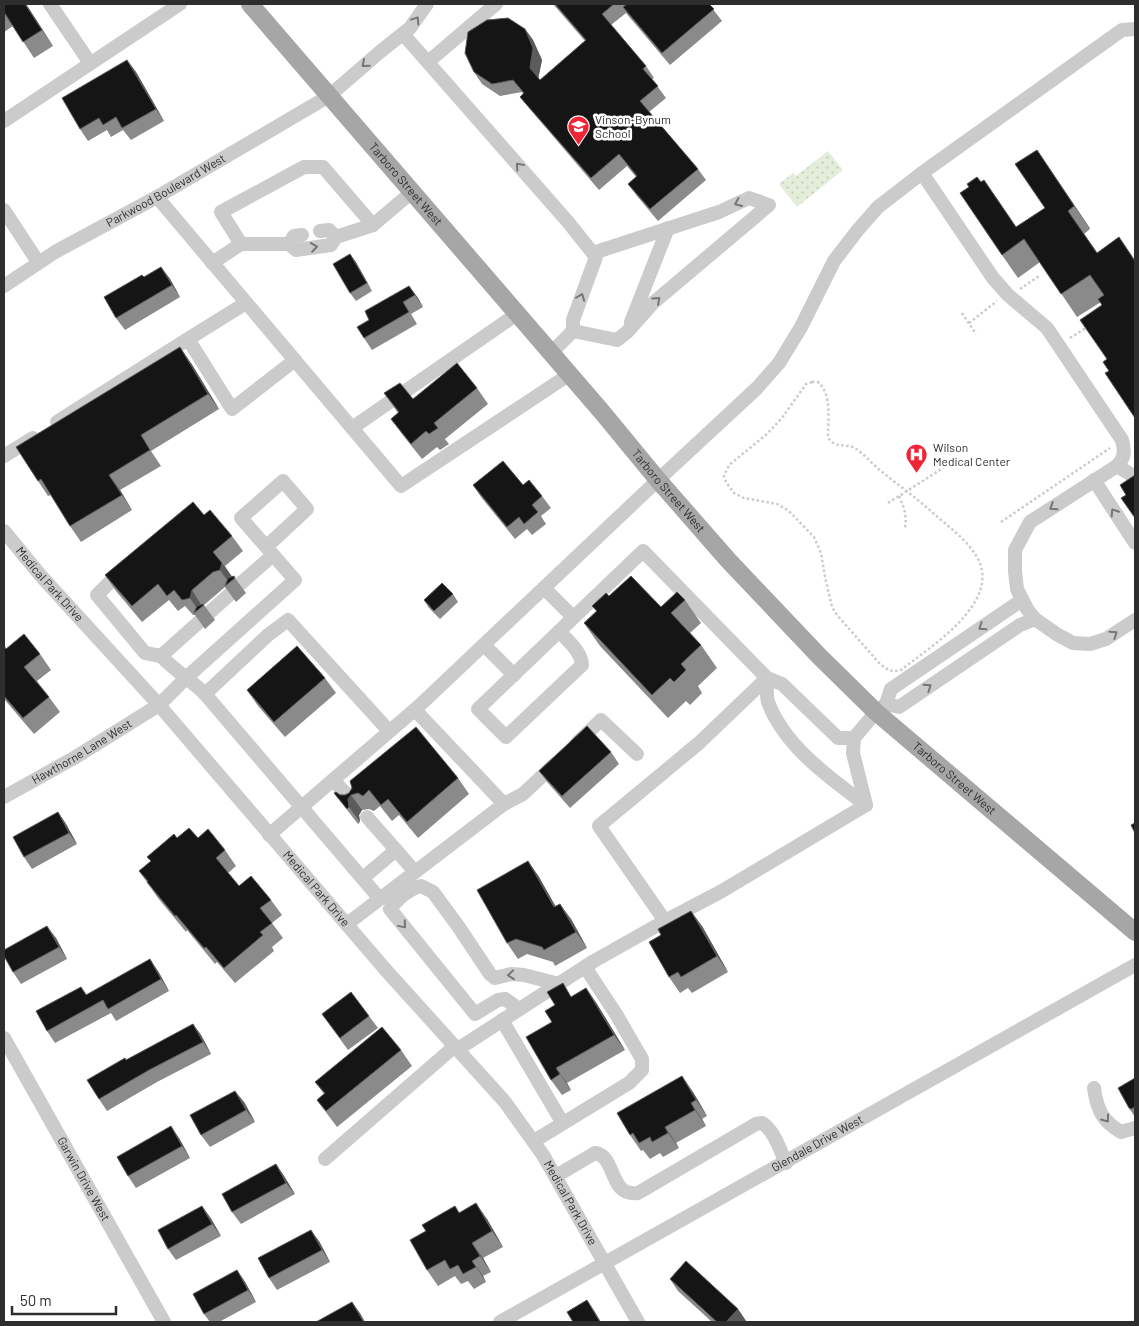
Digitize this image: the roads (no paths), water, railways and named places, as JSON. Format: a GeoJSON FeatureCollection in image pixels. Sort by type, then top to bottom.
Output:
{"type":"FeatureCollection","features":[{"type":"Feature","properties":{"kind":"main road","name":"Tarboro Street West"},"geometry":{"type":"LineString","coordinates":[[250,4],[570,374],[658,480],[769,605],[881,708],[1135,932]]}},
{"type":"Feature","properties":{"kind":"street"},"geometry":{"type":"LineString","coordinates":[[50,4],[90,63]]}},
{"type":"Feature","properties":{"kind":"street"},"geometry":{"type":"LineString","coordinates":[[4,121],[180,4]]}},
{"type":"Feature","properties":{"kind":"street","name":"Parkwood Boulevard West"},"geometry":{"type":"LineString","coordinates":[[4,286],[55,252],[157,197],[329,96],[380,51],[410,28],[427,4]]}},
{"type":"Feature","properties":{"kind":"street"},"geometry":{"type":"LineString","coordinates":[[428,62],[496,4]]}},
{"type":"Feature","properties":{"kind":"street"},"geometry":{"type":"LineString","coordinates":[[270,835],[389,731],[416,710],[757,388],[778,363],[792,342],[834,261],[878,207],[922,173],[1122,30],[1135,29]]}},
{"type":"Feature","properties":{"kind":"street"},"geometry":{"type":"LineString","coordinates":[[403,34],[568,222],[596,257],[573,320],[573,331],[551,353]]}},
{"type":"Feature","properties":{"kind":"street"},"geometry":{"type":"LineString","coordinates":[[241,244],[221,212],[304,167],[324,167],[373,225]]}},
{"type":"Feature","properties":{"kind":"street"},"geometry":{"type":"LineString","coordinates":[[922,173],[993,278],[1008,295],[1047,328],[1122,440],[1123,460],[1117,466],[1030,522],[1015,550],[1017,589],[1022,600],[1036,619],[1073,643],[1090,644],[1106,639],[1135,620]]}},
{"type":"Feature","properties":{"kind":"street"},"geometry":{"type":"LineString","coordinates":[[212,262],[241,244],[289,244],[296,250],[331,245],[336,237],[373,225],[412,192]]}},
{"type":"Feature","properties":{"kind":"street"},"geometry":{"type":"LineString","coordinates":[[157,197],[401,486],[570,374]]}},
{"type":"Feature","properties":{"kind":"street"},"geometry":{"type":"LineString","coordinates":[[573,331],[617,340],[627,332],[653,303],[769,205],[749,198],[719,212],[593,253]]}},
{"type":"Feature","properties":{"kind":"street"},"geometry":{"type":"LineString","coordinates":[[4,210],[38,262]]}},
{"type":"Feature","properties":{"kind":"street"},"geometry":{"type":"LineString","coordinates":[[627,332],[668,228]]}},
{"type":"Feature","properties":{"kind":"street"},"geometry":{"type":"LineString","coordinates":[[320,231],[329,230],[336,237]]}},
{"type":"Feature","properties":{"kind":"street"},"geometry":{"type":"LineString","coordinates":[[289,244],[294,236],[302,235]]}},
{"type":"Feature","properties":{"kind":"street"},"geometry":{"type":"LineString","coordinates":[[4,456],[246,303]]}},
{"type":"Feature","properties":{"kind":"street"},"geometry":{"type":"LineString","coordinates":[[352,428],[517,314]]}},
{"type":"Feature","properties":{"kind":"street"},"geometry":{"type":"LineString","coordinates":[[188,339],[232,409],[295,360]]}},
{"type":"Feature","properties":{"kind":"street"},"geometry":{"type":"LineString","coordinates":[[1117,466],[1135,477]]}},
{"type":"Feature","properties":{"kind":"street"},"geometry":{"type":"LineString","coordinates":[[1094,480],[1135,544]]}},
{"type":"Feature","properties":{"kind":"street"},"geometry":{"type":"LineString","coordinates":[[161,656],[234,590],[270,551],[307,509],[283,482],[241,518],[270,551]]}},
{"type":"Feature","properties":{"kind":"street","name":"Medical Park Drive"},"geometry":{"type":"LineString","coordinates":[[4,531],[24,557],[159,705],[347,924],[504,1102],[534,1141],[556,1176],[638,1322]]}},
{"type":"Feature","properties":{"kind":"street"},"geometry":{"type":"LineString","coordinates":[[559,631],[578,652],[582,665],[506,737],[478,709],[643,550],[767,678],[782,684],[838,738],[854,738]]}},
{"type":"Feature","properties":{"kind":"street","name":"Hawthorne Lane West"},"geometry":{"type":"LineString","coordinates":[[4,797],[74,758],[159,705],[187,677],[295,580],[270,551]]}},
{"type":"Feature","properties":{"kind":"street"},"geometry":{"type":"LineString","coordinates":[[114,578],[97,595],[145,653],[161,656],[205,694],[380,899]]}},
{"type":"Feature","properties":{"kind":"street"},"geometry":{"type":"LineString","coordinates":[[544,588],[573,617]]}},
{"type":"Feature","properties":{"kind":"street"},"geometry":{"type":"LineString","coordinates":[[866,805],[853,753],[854,738],[881,708],[891,689],[1022,600]]}},
{"type":"Feature","properties":{"kind":"street"},"geometry":{"type":"LineString","coordinates":[[253,618],[268,635]]}},
{"type":"Feature","properties":{"kind":"street"},"geometry":{"type":"LineString","coordinates":[[881,708],[899,707],[1020,625],[1036,619]]}},
{"type":"Feature","properties":{"kind":"street"},"geometry":{"type":"LineString","coordinates":[[205,694],[268,635],[288,620],[389,731]]}},
{"type":"Feature","properties":{"kind":"street"},"geometry":{"type":"LineString","coordinates":[[484,645],[514,675]]}},
{"type":"Feature","properties":{"kind":"street"},"geometry":{"type":"LineString","coordinates":[[220,648],[237,666]]}},
{"type":"Feature","properties":{"kind":"street"},"geometry":{"type":"LineString","coordinates":[[767,678],[768,700],[784,730],[818,769],[866,805]]}},
{"type":"Feature","properties":{"kind":"street"},"geometry":{"type":"LineString","coordinates":[[665,921],[599,826],[699,743],[767,678]]}},
{"type":"Feature","properties":{"kind":"street"},"geometry":{"type":"LineString","coordinates":[[416,710],[504,804]]}},
{"type":"Feature","properties":{"kind":"street"},"geometry":{"type":"LineString","coordinates":[[347,924],[504,804],[523,794],[601,720],[637,754]]}},
{"type":"Feature","properties":{"kind":"street"},"geometry":{"type":"LineString","coordinates":[[333,780],[354,802]]}},
{"type":"Feature","properties":{"kind":"street"},"geometry":{"type":"LineString","coordinates":[[325,1159],[456,1048],[585,967],[722,891],[866,805]]}},
{"type":"Feature","properties":{"kind":"street"},"geometry":{"type":"LineString","coordinates":[[367,817],[415,872]]}},
{"type":"Feature","properties":{"kind":"street"},"geometry":{"type":"LineString","coordinates":[[363,878],[396,850]]}},
{"type":"Feature","properties":{"kind":"street"},"geometry":{"type":"LineString","coordinates":[[519,1009],[505,999],[498,1000],[475,1014],[390,909],[398,899],[409,889],[421,886],[433,892],[490,974],[496,978],[511,974],[524,975],[559,984]]}},
{"type":"Feature","properties":{"kind":"street","name":"Glendale Drive West"},"geometry":{"type":"LineString","coordinates":[[500,1322],[1135,965]]}},
{"type":"Feature","properties":{"kind":"street"},"geometry":{"type":"LineString","coordinates":[[534,1141],[628,1083],[642,1070],[642,1059],[616,1014],[585,967]]}},
{"type":"Feature","properties":{"kind":"street"},"geometry":{"type":"LineString","coordinates":[[502,1020],[562,1122]]}},
{"type":"Feature","properties":{"kind":"street","name":"Garwin Drive West"},"geometry":{"type":"LineString","coordinates":[[4,1038],[164,1322]]}},
{"type":"Feature","properties":{"kind":"street"},"geometry":{"type":"LineString","coordinates":[[1094,1088],[1096,1105],[1108,1125],[1121,1132],[1135,1128]]}},
{"type":"Feature","properties":{"kind":"street"},"geometry":{"type":"LineString","coordinates":[[556,1176],[595,1153],[600,1154],[622,1191],[629,1194],[638,1193],[756,1124],[762,1123],[771,1132],[786,1162]]}},
{"type":"Feature","properties":{"kind":"place","name":"Vinson-Bynum School"},"geometry":{"type":"Point","coordinates":[579,146]}},
{"type":"Feature","properties":{"kind":"place","name":"Wilson Medical Center"},"geometry":{"type":"Point","coordinates":[917,474]}}]}
